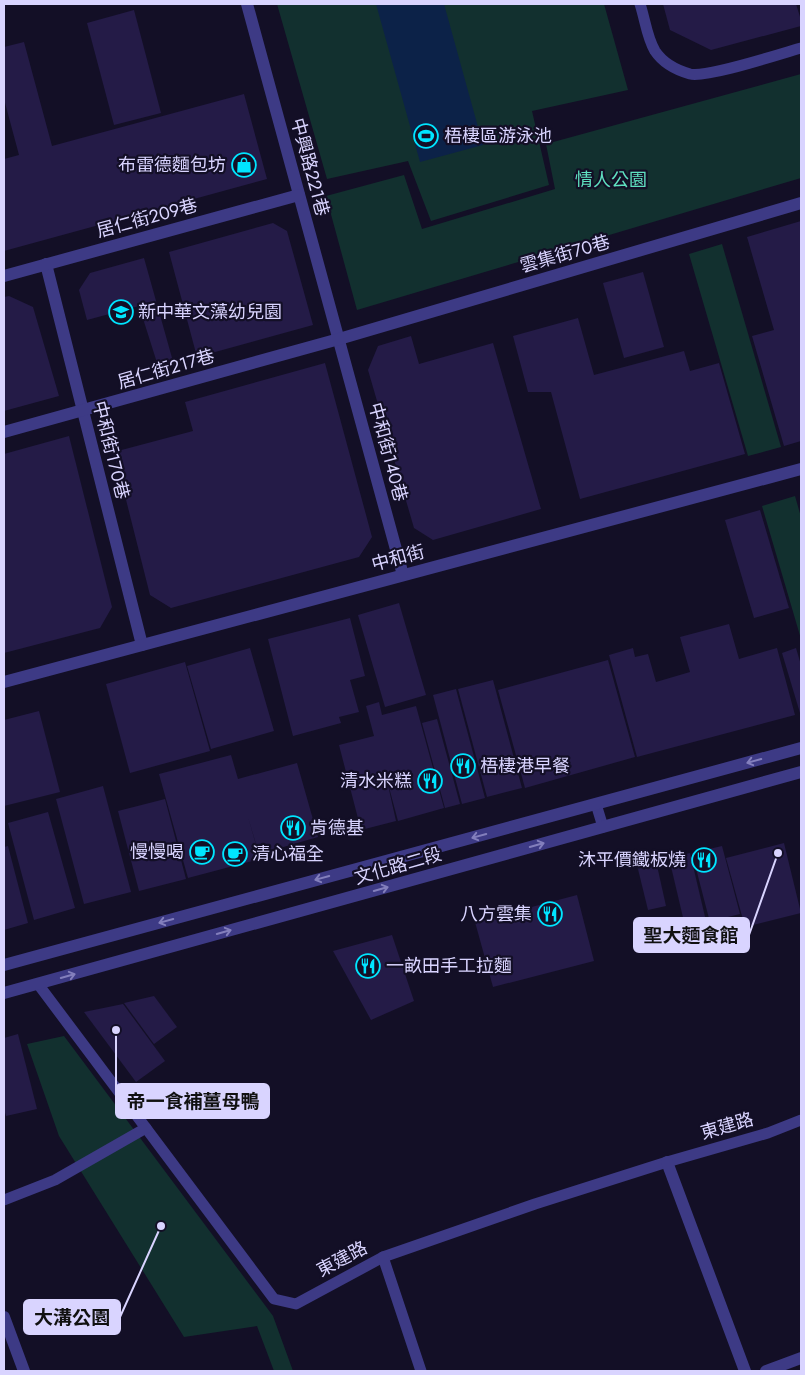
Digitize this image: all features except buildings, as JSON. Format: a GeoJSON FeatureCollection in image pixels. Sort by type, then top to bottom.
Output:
{"type":"FeatureCollection","features":[{"type":"Feature","properties":{"kind":"street","name":"中興路221巷"},"geometry":{"type":"LineString","coordinates":[[247,4],[339,339]]}},
{"type":"Feature","properties":{"kind":"street","name":"居仁街209巷"},"geometry":{"type":"LineString","coordinates":[[4,276],[299,194]]}},
{"type":"Feature","properties":{"kind":"street","name":"雲集街70巷"},"geometry":{"type":"LineString","coordinates":[[339,339],[801,203]]}},
{"type":"Feature","properties":{"kind":"street","name":"中和街170巷"},"geometry":{"type":"LineString","coordinates":[[46,264],[142,645]]}},
{"type":"Feature","properties":{"kind":"street","name":"居仁街217巷"},"geometry":{"type":"LineString","coordinates":[[4,432],[339,339]]}},
{"type":"Feature","properties":{"kind":"street","name":"中和街140巷"},"geometry":{"type":"LineString","coordinates":[[339,339],[403,575]]}},
{"type":"Feature","properties":{"kind":"street","name":"中和街"},"geometry":{"type":"LineString","coordinates":[[4,682],[801,469]]}},
{"type":"Feature","properties":{"kind":"street","name":"文化路二段"},"geometry":{"type":"LineString","coordinates":[[4,965],[801,748]]}},
{"type":"Feature","properties":{"kind":"street","name":"文化路二段"},"geometry":{"type":"LineString","coordinates":[[4,993],[801,772]]}},
{"type":"Feature","properties":{"kind":"street"},"geometry":{"type":"LineString","coordinates":[[667,1162],[745,1371]]}},
{"type":"Feature","properties":{"kind":"street"},"geometry":{"type":"LineString","coordinates":[[4,1317],[24,1371]]}},
{"type":"Feature","properties":{"kind":"street"},"geometry":{"type":"LineString","coordinates":[[766,1371],[801,1358]]}},
{"type":"Feature","properties":{"kind":"lane"},"geometry":{"type":"LineString","coordinates":[[640,4],[656,52],[669,65],[691,74],[708,74],[801,48]]}},
{"type":"Feature","properties":{"kind":"lane"},"geometry":{"type":"LineString","coordinates":[[596,804],[603,827]]}},
{"type":"Feature","properties":{"kind":"lane","name":"東建路"},"geometry":{"type":"LineString","coordinates":[[38,984],[274,1299],[296,1304],[383,1257],[536,1204],[667,1162],[768,1133],[801,1120]]}},
{"type":"Feature","properties":{"kind":"lane"},"geometry":{"type":"LineString","coordinates":[[4,1200],[55,1180],[146,1128]]}},
{"type":"Feature","properties":{"kind":"lane"},"geometry":{"type":"LineString","coordinates":[[383,1257],[421,1371]]}},
{"type":"Feature","properties":{"kind":"green space","name":"梧棲區游泳池"},"geometry":{"type":"Polygon","coordinates":[[[277,4],[604,4],[628,90],[532,111],[549,185],[431,221],[408,161],[327,179],[277,4]]]}},
{"type":"Feature","properties":{"kind":"green space","name":"情人公園"},"geometry":{"type":"Polygon","coordinates":[[[801,74],[801,178],[357,310],[326,196],[404,175],[422,229],[555,189],[546,144],[801,74]]]}},
{"type":"Feature","properties":{"kind":"green space"},"geometry":{"type":"Polygon","coordinates":[[[722,244],[781,447],[748,456],[689,254],[722,244]]]}},
{"type":"Feature","properties":{"kind":"green space"},"geometry":{"type":"Polygon","coordinates":[[[795,496],[801,517],[801,639],[762,506],[795,496]]]}},
{"type":"Feature","properties":{"kind":"green space"},"geometry":{"type":"Polygon","coordinates":[[[64,1036],[273,1316],[293,1371],[274,1371],[257,1326],[184,1337],[59,1136],[27,1044],[64,1036]]]}},
{"type":"Feature","properties":{"kind":"water","name":"梧棲區游泳池"},"geometry":{"type":"Polygon","coordinates":[[[376,4],[444,4],[483,145],[420,162],[376,4]]]}},
{"type":"Feature","properties":{"kind":"place","name":"梧棲區游泳池"},"geometry":{"type":"Point","coordinates":[426,136]}},
{"type":"Feature","properties":{"kind":"place","name":"布雷德麵包坊"},"geometry":{"type":"Point","coordinates":[244,165]}},
{"type":"Feature","properties":{"kind":"place","name":"新中華文藻幼兒園"},"geometry":{"type":"Point","coordinates":[121,312]}},
{"type":"Feature","properties":{"kind":"place","name":"梧棲港早餐"},"geometry":{"type":"Point","coordinates":[463,766]}},
{"type":"Feature","properties":{"kind":"place","name":"清水米糕"},"geometry":{"type":"Point","coordinates":[430,781]}},
{"type":"Feature","properties":{"kind":"place","name":"肯德基"},"geometry":{"type":"Point","coordinates":[293,828]}},
{"type":"Feature","properties":{"kind":"place","name":"慢慢喝"},"geometry":{"type":"Point","coordinates":[202,852]}},
{"type":"Feature","properties":{"kind":"place","name":"聖大麵食館"},"geometry":{"type":"Point","coordinates":[778,853]}},
{"type":"Feature","properties":{"kind":"place","name":"清心福全"},"geometry":{"type":"Point","coordinates":[235,854]}},
{"type":"Feature","properties":{"kind":"place","name":"沐平價鐵板燒"},"geometry":{"type":"Point","coordinates":[704,860]}},
{"type":"Feature","properties":{"kind":"place","name":"八方雲集"},"geometry":{"type":"Point","coordinates":[550,914]}},
{"type":"Feature","properties":{"kind":"place","name":"一畝田手工拉麵"},"geometry":{"type":"Point","coordinates":[368,966]}},
{"type":"Feature","properties":{"kind":"place","name":"帝一食補薑母鴨"},"geometry":{"type":"Point","coordinates":[116,1030]}},
{"type":"Feature","properties":{"kind":"place","name":"大溝公園"},"geometry":{"type":"Point","coordinates":[161,1226]}}]}
